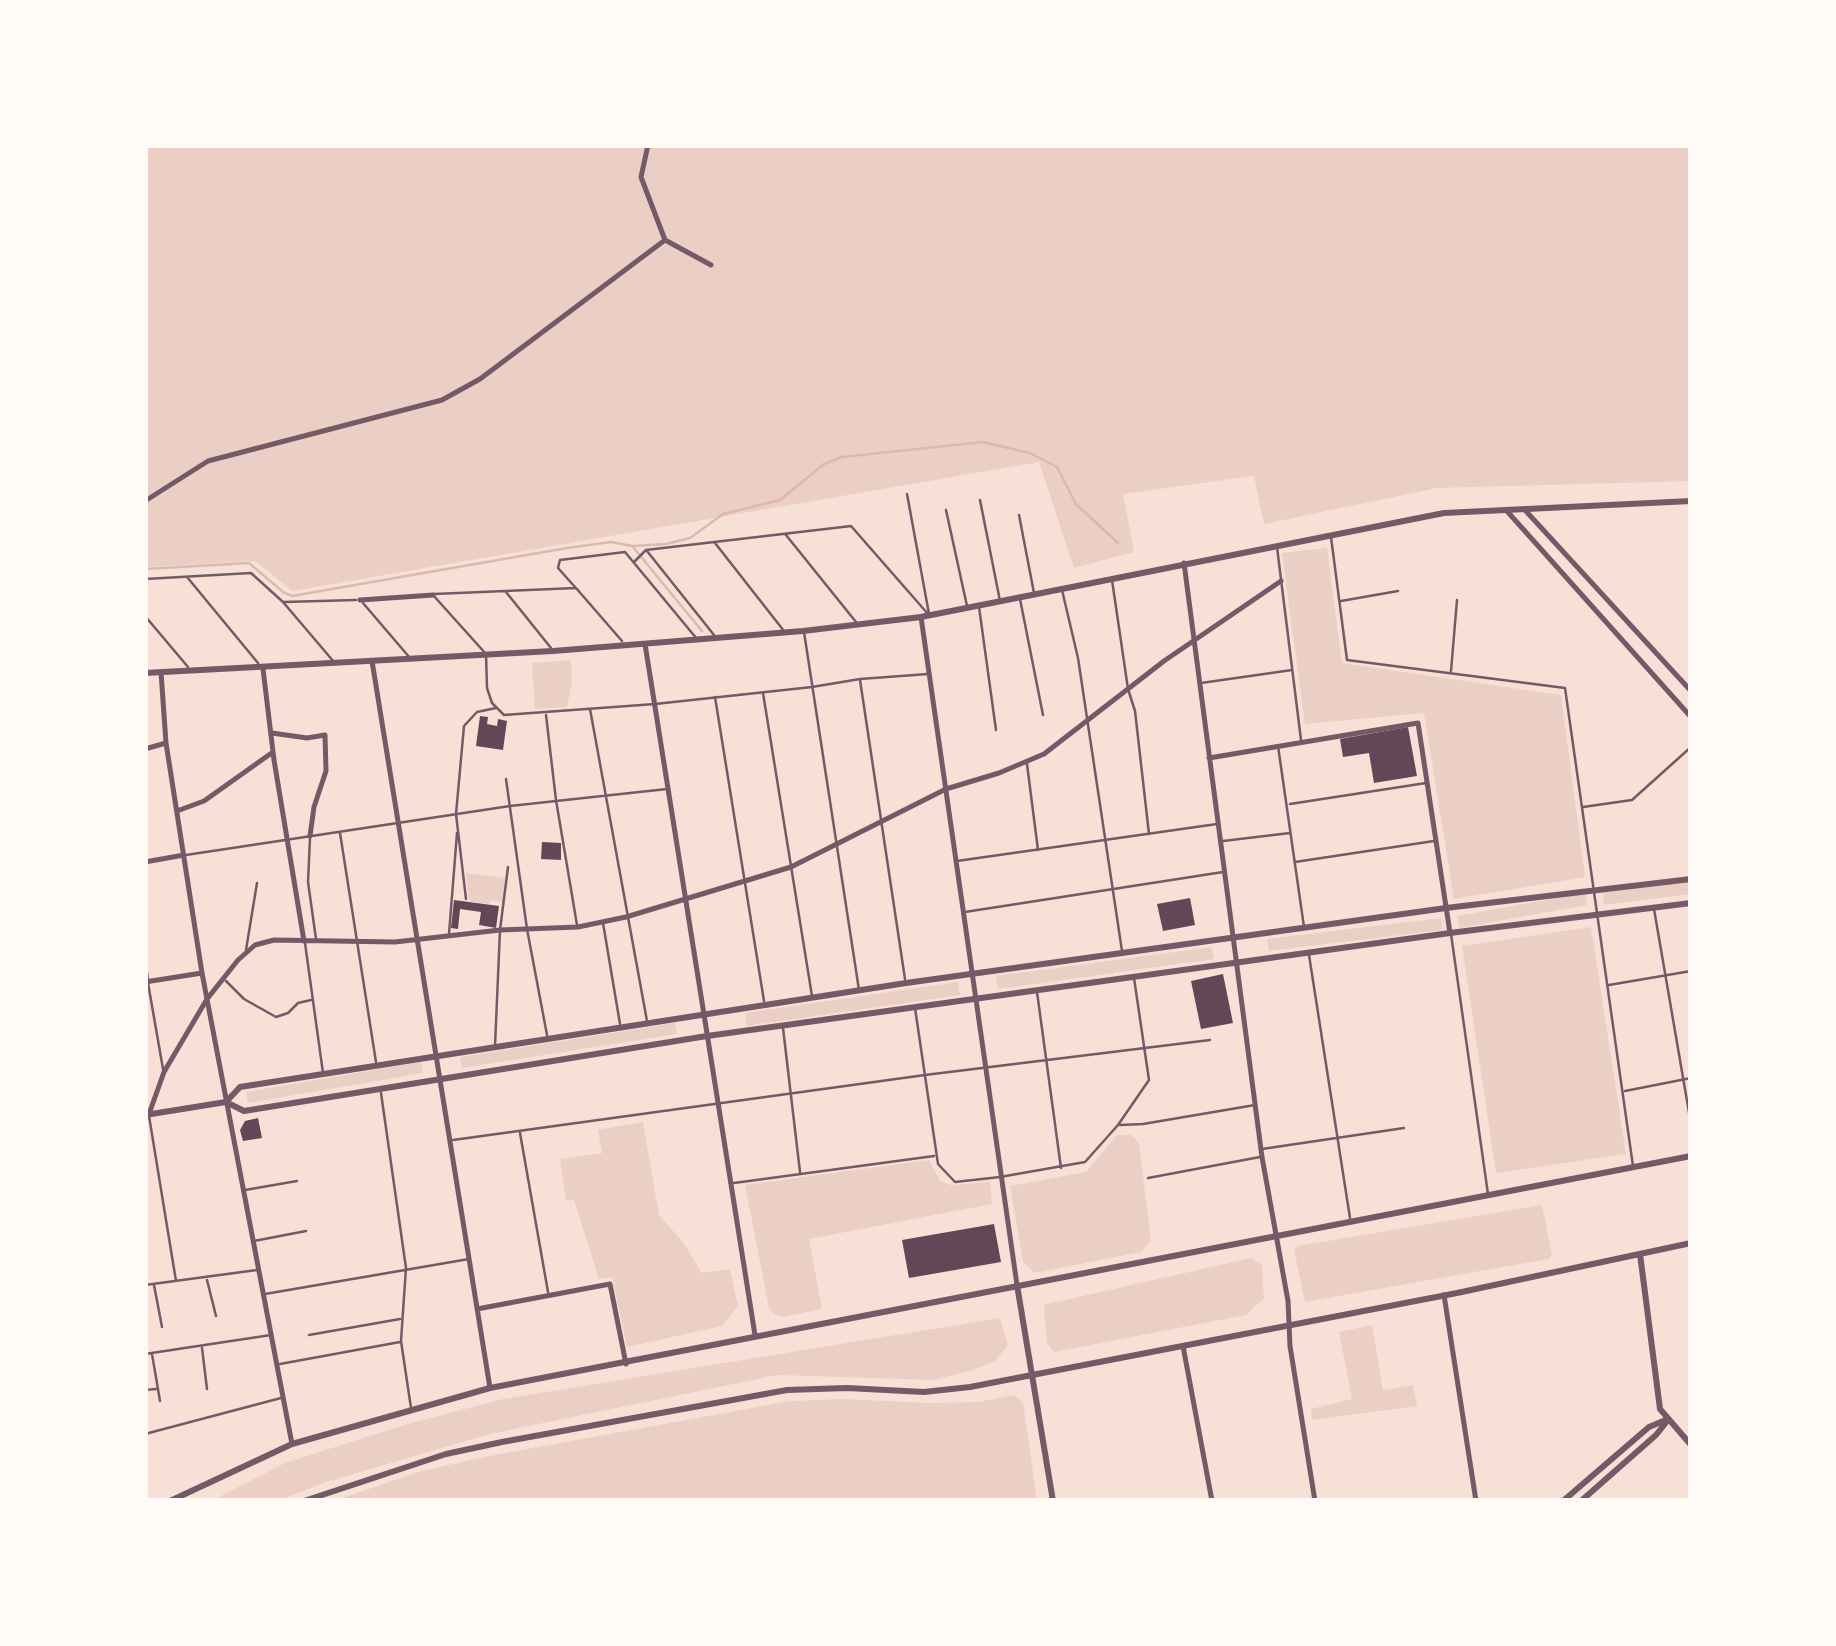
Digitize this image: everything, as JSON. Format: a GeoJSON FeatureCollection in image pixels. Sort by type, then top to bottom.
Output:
{"type":"FeatureCollection","features":[{"type":"Feature","properties":{"kind":"street"},"geometry":{"type":"LineString","coordinates":[[648,145],[640,177],[665,240],[711,265]]}},
{"type":"Feature","properties":{"kind":"street"},"geometry":{"type":"LineString","coordinates":[[145,502],[208,460],[442,400],[480,378],[665,240]]}},
{"type":"Feature","properties":{"kind":"street"},"geometry":{"type":"LineString","coordinates":[[145,674],[412,660],[804,631],[925,616],[1444,513],[1691,501]]}},
{"type":"Feature","properties":{"kind":"street"},"geometry":{"type":"LineString","coordinates":[[1523,507],[1691,691]]}},
{"type":"Feature","properties":{"kind":"street"},"geometry":{"type":"LineString","coordinates":[[1504,508],[1691,716]]}},
{"type":"Feature","properties":{"kind":"street"},"geometry":{"type":"LineString","coordinates":[[1184,563],[1262,1157],[1315,1501]]}},
{"type":"Feature","properties":{"kind":"street"},"geometry":{"type":"LineString","coordinates":[[147,1114],[164,1072],[207,999],[255,945],[274,940],[358,944],[578,926],[626,917],[790,867],[946,789],[1027,762],[1088,722],[1194,639],[1281,582]]}},
{"type":"Feature","properties":{"kind":"street"},"geometry":{"type":"LineString","coordinates":[[360,600],[433,594]]}},
{"type":"Feature","properties":{"kind":"street"},"geometry":{"type":"LineString","coordinates":[[925,616],[984,1068],[1053,1501]]}},
{"type":"Feature","properties":{"kind":"street"},"geometry":{"type":"LineString","coordinates":[[645,644],[756,1336]]}},
{"type":"Feature","properties":{"kind":"street"},"geometry":{"type":"LineString","coordinates":[[372,661],[490,1388]]}},
{"type":"Feature","properties":{"kind":"street"},"geometry":{"type":"LineString","coordinates":[[263,669],[304,941]]}},
{"type":"Feature","properties":{"kind":"street"},"geometry":{"type":"LineString","coordinates":[[162,672],[166,743],[202,973],[292,1444]]}},
{"type":"Feature","properties":{"kind":"street"},"geometry":{"type":"LineString","coordinates":[[1209,758],[1418,723],[1450,932]]}},
{"type":"Feature","properties":{"kind":"street"},"geometry":{"type":"LineString","coordinates":[[272,732],[307,738],[325,734],[326,771],[314,807],[310,836]]}},
{"type":"Feature","properties":{"kind":"street"},"geometry":{"type":"LineString","coordinates":[[145,748],[166,743]]}},
{"type":"Feature","properties":{"kind":"street"},"geometry":{"type":"LineString","coordinates":[[177,811],[204,801],[274,752]]}},
{"type":"Feature","properties":{"kind":"street"},"geometry":{"type":"LineString","coordinates":[[145,862],[184,855]]}},
{"type":"Feature","properties":{"kind":"street"},"geometry":{"type":"LineString","coordinates":[[226,1102],[240,1087],[859,990],[1446,908],[1691,879]]}},
{"type":"Feature","properties":{"kind":"street"},"geometry":{"type":"LineString","coordinates":[[147,1114],[226,1102],[244,1111],[708,1036],[1691,902]]}},
{"type":"Feature","properties":{"kind":"street"},"geometry":{"type":"LineString","coordinates":[[145,967],[146,982],[202,973]]}},
{"type":"Feature","properties":{"kind":"street"},"geometry":{"type":"LineString","coordinates":[[170,1501],[292,1444],[490,1388],[1691,1156]]}},
{"type":"Feature","properties":{"kind":"street"},"geometry":{"type":"LineString","coordinates":[[304,1501],[446,1454],[760,1394],[814,1388],[924,1392],[970,1386],[1691,1243]]}},
{"type":"Feature","properties":{"kind":"street"},"geometry":{"type":"LineString","coordinates":[[1640,1254],[1660,1409],[1691,1445]]}},
{"type":"Feature","properties":{"kind":"street"},"geometry":{"type":"LineString","coordinates":[[477,1309],[610,1284],[626,1364]]}},
{"type":"Feature","properties":{"kind":"street"},"geometry":{"type":"LineString","coordinates":[[1444,1295],[1476,1501]]}},
{"type":"Feature","properties":{"kind":"street"},"geometry":{"type":"LineString","coordinates":[[1184,1346],[1212,1501]]}},
{"type":"Feature","properties":{"kind":"street"},"geometry":{"type":"LineString","coordinates":[[1563,1501],[1649,1427],[1668,1419]]}},
{"type":"Feature","properties":{"kind":"street"},"geometry":{"type":"LineString","coordinates":[[1581,1501],[1656,1435],[1668,1419]]}},
{"type":"Feature","properties":{"kind":"lane"},"geometry":{"type":"LineString","coordinates":[[907,494],[925,616]]}},
{"type":"Feature","properties":{"kind":"lane"},"geometry":{"type":"LineString","coordinates":[[980,500],[1000,601]]}},
{"type":"Feature","properties":{"kind":"lane"},"geometry":{"type":"LineString","coordinates":[[946,510],[968,608]]}},
{"type":"Feature","properties":{"kind":"lane"},"geometry":{"type":"LineString","coordinates":[[1019,515],[1034,595]]}},
{"type":"Feature","properties":{"kind":"lane"},"geometry":{"type":"LineString","coordinates":[[636,560],[644,552],[851,526],[925,616]]}},
{"type":"Feature","properties":{"kind":"lane"},"geometry":{"type":"LineString","coordinates":[[784,534],[858,624]]}},
{"type":"Feature","properties":{"kind":"lane"},"geometry":{"type":"LineString","coordinates":[[1331,535],[1346,660],[1565,688],[1633,1168]]}},
{"type":"Feature","properties":{"kind":"lane"},"geometry":{"type":"LineString","coordinates":[[714,542],[785,632]]}},
{"type":"Feature","properties":{"kind":"lane"},"geometry":{"type":"LineString","coordinates":[[1276,545],[1301,740]]}},
{"type":"Feature","properties":{"kind":"lane"},"geometry":{"type":"LineString","coordinates":[[624,644],[558,568],[560,560],[626,552],[699,641]]}},
{"type":"Feature","properties":{"kind":"lane"},"geometry":{"type":"LineString","coordinates":[[644,552],[717,639]]}},
{"type":"Feature","properties":{"kind":"lane"},"geometry":{"type":"LineString","coordinates":[[145,578],[251,573],[283,602],[336,664]]}},
{"type":"Feature","properties":{"kind":"lane"},"geometry":{"type":"LineString","coordinates":[[186,576],[263,669]]}},
{"type":"Feature","properties":{"kind":"lane"},"geometry":{"type":"LineString","coordinates":[[1112,579],[1149,835]]}},
{"type":"Feature","properties":{"kind":"lane"},"geometry":{"type":"LineString","coordinates":[[433,594],[576,588]]}},
{"type":"Feature","properties":{"kind":"lane"},"geometry":{"type":"LineString","coordinates":[[1062,590],[1088,722],[1122,952]]}},
{"type":"Feature","properties":{"kind":"lane"},"geometry":{"type":"LineString","coordinates":[[1339,602],[1398,590]]}},
{"type":"Feature","properties":{"kind":"lane"},"geometry":{"type":"LineString","coordinates":[[505,591],[553,650]]}},
{"type":"Feature","properties":{"kind":"lane"},"geometry":{"type":"LineString","coordinates":[[433,594],[486,654],[487,688],[504,715],[655,704],[860,678],[930,674]]}},
{"type":"Feature","properties":{"kind":"lane"},"geometry":{"type":"LineString","coordinates":[[1020,598],[1042,715]]}},
{"type":"Feature","properties":{"kind":"lane"},"geometry":{"type":"LineString","coordinates":[[283,602],[360,600],[412,660]]}},
{"type":"Feature","properties":{"kind":"lane"},"geometry":{"type":"LineString","coordinates":[[1451,672],[1458,600]]}},
{"type":"Feature","properties":{"kind":"lane"},"geometry":{"type":"LineString","coordinates":[[978,606],[996,730]]}},
{"type":"Feature","properties":{"kind":"lane"},"geometry":{"type":"LineString","coordinates":[[145,616],[192,672]]}},
{"type":"Feature","properties":{"kind":"lane"},"geometry":{"type":"LineString","coordinates":[[804,631],[859,990]]}},
{"type":"Feature","properties":{"kind":"lane"},"geometry":{"type":"LineString","coordinates":[[1200,683],[1292,670]]}},
{"type":"Feature","properties":{"kind":"lane"},"geometry":{"type":"LineString","coordinates":[[860,678],[906,983]]}},
{"type":"Feature","properties":{"kind":"lane"},"geometry":{"type":"LineString","coordinates":[[762,692],[812,998]]}},
{"type":"Feature","properties":{"kind":"lane"},"geometry":{"type":"LineString","coordinates":[[715,696],[765,1005]]}},
{"type":"Feature","properties":{"kind":"lane"},"geometry":{"type":"LineString","coordinates":[[466,900],[456,814],[464,726],[477,712],[498,708]]}},
{"type":"Feature","properties":{"kind":"lane"},"geometry":{"type":"LineString","coordinates":[[590,708],[647,1024]]}},
{"type":"Feature","properties":{"kind":"lane"},"geometry":{"type":"LineString","coordinates":[[546,714],[578,926]]}},
{"type":"Feature","properties":{"kind":"lane"},"geometry":{"type":"LineString","coordinates":[[1278,745],[1304,928]]}},
{"type":"Feature","properties":{"kind":"lane"},"geometry":{"type":"LineString","coordinates":[[1582,807],[1632,800],[1691,748]]}},
{"type":"Feature","properties":{"kind":"lane"},"geometry":{"type":"LineString","coordinates":[[1027,762],[1038,850]]}},
{"type":"Feature","properties":{"kind":"lane"},"geometry":{"type":"LineString","coordinates":[[506,780],[548,1039]]}},
{"type":"Feature","properties":{"kind":"lane"},"geometry":{"type":"LineString","coordinates":[[1288,804],[1427,783]]}},
{"type":"Feature","properties":{"kind":"lane"},"geometry":{"type":"LineString","coordinates":[[184,855],[510,806],[668,789]]}},
{"type":"Feature","properties":{"kind":"lane"},"geometry":{"type":"LineString","coordinates":[[448,936],[458,824]]}},
{"type":"Feature","properties":{"kind":"lane"},"geometry":{"type":"LineString","coordinates":[[957,861],[1218,824]]}},
{"type":"Feature","properties":{"kind":"lane"},"geometry":{"type":"LineString","coordinates":[[340,832],[376,1066]]}},
{"type":"Feature","properties":{"kind":"lane"},"geometry":{"type":"LineString","coordinates":[[1220,841],[1292,833]]}},
{"type":"Feature","properties":{"kind":"lane"},"geometry":{"type":"LineString","coordinates":[[310,836],[308,882],[316,941]]}},
{"type":"Feature","properties":{"kind":"lane"},"geometry":{"type":"LineString","coordinates":[[1295,862],[1436,840]]}},
{"type":"Feature","properties":{"kind":"lane"},"geometry":{"type":"LineString","coordinates":[[455,868],[463,868]]}},
{"type":"Feature","properties":{"kind":"lane"},"geometry":{"type":"LineString","coordinates":[[495,1048],[500,930],[508,868]]}},
{"type":"Feature","properties":{"kind":"lane"},"geometry":{"type":"LineString","coordinates":[[965,912],[1225,872]]}},
{"type":"Feature","properties":{"kind":"lane"},"geometry":{"type":"LineString","coordinates":[[246,952],[257,883]]}},
{"type":"Feature","properties":{"kind":"lane"},"geometry":{"type":"LineString","coordinates":[[1654,907],[1691,1124]]}},
{"type":"Feature","properties":{"kind":"lane"},"geometry":{"type":"LineString","coordinates":[[603,922],[620,1029]]}},
{"type":"Feature","properties":{"kind":"lane"},"geometry":{"type":"LineString","coordinates":[[1450,932],[1488,1195]]}},
{"type":"Feature","properties":{"kind":"lane"},"geometry":{"type":"LineString","coordinates":[[304,941],[323,1075]]}},
{"type":"Feature","properties":{"kind":"lane"},"geometry":{"type":"LineString","coordinates":[[1309,953],[1350,1222]]}},
{"type":"Feature","properties":{"kind":"lane"},"geometry":{"type":"LineString","coordinates":[[1608,986],[1691,970]]}},
{"type":"Feature","properties":{"kind":"lane"},"geometry":{"type":"LineString","coordinates":[[915,1008],[936,1156],[945,1174],[956,1182],[1061,1168],[1085,1162],[1118,1125],[1149,1080],[1134,976]]}},
{"type":"Feature","properties":{"kind":"lane"},"geometry":{"type":"LineString","coordinates":[[223,977],[244,998],[276,1017],[313,1000]]}},
{"type":"Feature","properties":{"kind":"lane"},"geometry":{"type":"LineString","coordinates":[[146,982],[164,1072]]}},
{"type":"Feature","properties":{"kind":"lane"},"geometry":{"type":"LineString","coordinates":[[1037,991],[1061,1168]]}},
{"type":"Feature","properties":{"kind":"lane"},"geometry":{"type":"LineString","coordinates":[[782,1026],[800,1172]]}},
{"type":"Feature","properties":{"kind":"lane"},"geometry":{"type":"LineString","coordinates":[[450,1140],[1210,1040]]}},
{"type":"Feature","properties":{"kind":"lane"},"geometry":{"type":"LineString","coordinates":[[1623,1092],[1691,1078]]}},
{"type":"Feature","properties":{"kind":"lane"},"geometry":{"type":"LineString","coordinates":[[380,1086],[406,1268],[401,1341],[411,1409]]}},
{"type":"Feature","properties":{"kind":"lane"},"geometry":{"type":"LineString","coordinates":[[1118,1125],[1257,1105]]}},
{"type":"Feature","properties":{"kind":"lane"},"geometry":{"type":"LineString","coordinates":[[147,1114],[176,1281]]}},
{"type":"Feature","properties":{"kind":"lane"},"geometry":{"type":"LineString","coordinates":[[1261,1149],[1404,1128]]}},
{"type":"Feature","properties":{"kind":"lane"},"geometry":{"type":"LineString","coordinates":[[519,1131],[549,1295]]}},
{"type":"Feature","properties":{"kind":"lane"},"geometry":{"type":"LineString","coordinates":[[732,1184],[936,1156]]}},
{"type":"Feature","properties":{"kind":"lane"},"geometry":{"type":"LineString","coordinates":[[1148,1178],[1262,1157]]}},
{"type":"Feature","properties":{"kind":"lane"},"geometry":{"type":"LineString","coordinates":[[243,1190],[298,1181]]}},
{"type":"Feature","properties":{"kind":"lane"},"geometry":{"type":"LineString","coordinates":[[254,1241],[306,1231]]}},
{"type":"Feature","properties":{"kind":"lane"},"geometry":{"type":"LineString","coordinates":[[263,1294],[469,1258]]}},
{"type":"Feature","properties":{"kind":"lane"},"geometry":{"type":"LineString","coordinates":[[145,1285],[259,1270]]}},
{"type":"Feature","properties":{"kind":"lane"},"geometry":{"type":"LineString","coordinates":[[207,1278],[216,1316]]}},
{"type":"Feature","properties":{"kind":"lane"},"geometry":{"type":"LineString","coordinates":[[154,1283],[162,1328]]}},
{"type":"Feature","properties":{"kind":"lane"},"geometry":{"type":"LineString","coordinates":[[308,1336],[402,1318]]}},
{"type":"Feature","properties":{"kind":"lane"},"geometry":{"type":"LineString","coordinates":[[145,1354],[271,1335]]}},
{"type":"Feature","properties":{"kind":"lane"},"geometry":{"type":"LineString","coordinates":[[276,1364],[401,1341]]}},
{"type":"Feature","properties":{"kind":"lane"},"geometry":{"type":"LineString","coordinates":[[202,1346],[207,1389]]}},
{"type":"Feature","properties":{"kind":"lane"},"geometry":{"type":"LineString","coordinates":[[152,1352],[160,1401]]}},
{"type":"Feature","properties":{"kind":"lane"},"geometry":{"type":"LineString","coordinates":[[145,1390],[157,1389]]}},
{"type":"Feature","properties":{"kind":"lane"},"geometry":{"type":"LineString","coordinates":[[145,1434],[283,1398]]}},
{"type":"Feature","properties":{"kind":"shaded area"},"geometry":{"type":"Polygon","coordinates":[[[145,145],[1691,145],[1691,481],[1437,488],[1264,524],[1254,476],[1123,494],[1134,552],[1074,568],[1039,462],[292,591],[255,561],[145,567],[145,145]]]}},
{"type":"Feature","properties":{"kind":"shaded area"},"geometry":{"type":"Polygon","coordinates":[[[1327,548],[1342,663],[1561,695],[1585,877],[1454,899],[1424,713],[1305,724],[1282,553],[1327,548]]]}},
{"type":"Feature","properties":{"kind":"shaded area"},"geometry":{"type":"Polygon","coordinates":[[[571,660],[567,707],[535,709],[532,663],[571,660]]]}},
{"type":"Feature","properties":{"kind":"shaded area"},"geometry":{"type":"Polygon","coordinates":[[[466,873],[505,878],[502,902],[469,901],[466,873]]]}},
{"type":"Feature","properties":{"kind":"shaded area"},"geometry":{"type":"Polygon","coordinates":[[[1691,881],[1691,894],[1604,905],[1603,893],[1691,881]]]}},
{"type":"Feature","properties":{"kind":"shaded area"},"geometry":{"type":"Polygon","coordinates":[[[1585,893],[1587,905],[1459,928],[1457,916],[1585,893]]]}},
{"type":"Feature","properties":{"kind":"shaded area"},"geometry":{"type":"Polygon","coordinates":[[[1441,918],[1442,930],[1269,951],[1267,939],[1441,918]]]}},
{"type":"Feature","properties":{"kind":"shaded area"},"geometry":{"type":"Polygon","coordinates":[[[1591,927],[1626,1154],[1496,1173],[1462,946],[1591,927]]]}},
{"type":"Feature","properties":{"kind":"shaded area"},"geometry":{"type":"Polygon","coordinates":[[[1212,947],[1214,959],[998,989],[996,976],[1212,947]]]}},
{"type":"Feature","properties":{"kind":"shaded area"},"geometry":{"type":"Polygon","coordinates":[[[958,982],[960,995],[747,1026],[745,1013],[958,982]]]}},
{"type":"Feature","properties":{"kind":"shaded area"},"geometry":{"type":"Polygon","coordinates":[[[675,1023],[677,1034],[462,1068],[460,1057],[675,1023]]]}},
{"type":"Feature","properties":{"kind":"shaded area"},"geometry":{"type":"Polygon","coordinates":[[[421,1062],[423,1073],[248,1103],[246,1092],[421,1062]]]}},
{"type":"Feature","properties":{"kind":"shaded area"},"geometry":{"type":"Polygon","coordinates":[[[643,1122],[659,1215],[683,1242],[702,1273],[730,1269],[738,1306],[722,1326],[627,1347],[612,1277],[599,1279],[574,1200],[566,1200],[560,1159],[602,1153],[598,1130],[643,1122]]]}},
{"type":"Feature","properties":{"kind":"shaded area"},"geometry":{"type":"Polygon","coordinates":[[[1117,1135],[1131,1135],[1139,1143],[1151,1241],[1141,1252],[1035,1273],[1023,1262],[1010,1186],[1086,1172],[1117,1135]]]}},
{"type":"Feature","properties":{"kind":"shaded area"},"geometry":{"type":"Polygon","coordinates":[[[929,1160],[940,1181],[951,1185],[990,1182],[992,1204],[809,1239],[822,1309],[782,1317],[774,1314],[769,1308],[745,1185],[929,1160]]]}},
{"type":"Feature","properties":{"kind":"shaded area"},"geometry":{"type":"Polygon","coordinates":[[[1542,1205],[1552,1255],[1548,1259],[1305,1302],[1294,1250],[1298,1246],[1542,1205]]]}},
{"type":"Feature","properties":{"kind":"shaded area"},"geometry":{"type":"Polygon","coordinates":[[[1251,1258],[1262,1265],[1264,1298],[1246,1315],[1054,1352],[1047,1344],[1047,1304],[1251,1258]]]}},
{"type":"Feature","properties":{"kind":"shaded area"},"geometry":{"type":"Polygon","coordinates":[[[1000,1318],[1008,1345],[995,1361],[933,1380],[777,1375],[490,1434],[326,1482],[278,1501],[211,1501],[285,1463],[503,1399],[1000,1318]]]}},
{"type":"Feature","properties":{"kind":"shaded area"},"geometry":{"type":"Polygon","coordinates":[[[1372,1325],[1383,1390],[1413,1385],[1417,1406],[1312,1420],[1311,1409],[1352,1399],[1339,1332],[1372,1325]]]}},
{"type":"Feature","properties":{"kind":"shaded area"},"geometry":{"type":"Polygon","coordinates":[[[1014,1395],[1023,1402],[1037,1501],[334,1501],[418,1472],[484,1457],[790,1401],[978,1402],[1014,1395]]]}},
{"type":"Feature","properties":{"kind":"building"},"geometry":{"type":"Polygon","coordinates":[[[480,716],[488,717],[487,724],[497,726],[498,719],[507,721],[503,750],[476,746],[480,716]]]}},
{"type":"Feature","properties":{"kind":"building"},"geometry":{"type":"Polygon","coordinates":[[[1408,727],[1417,776],[1374,783],[1369,753],[1343,757],[1340,739],[1408,727]]]}},
{"type":"Feature","properties":{"kind":"building"},"geometry":{"type":"Polygon","coordinates":[[[542,842],[561,843],[561,860],[541,859],[542,842]]]}},
{"type":"Feature","properties":{"kind":"building"},"geometry":{"type":"Polygon","coordinates":[[[1190,898],[1195,925],[1163,931],[1157,904],[1190,898]]]}},
{"type":"Feature","properties":{"kind":"building"},"geometry":{"type":"Polygon","coordinates":[[[454,900],[499,906],[496,928],[479,925],[481,912],[460,909],[458,929],[451,928],[454,900]]]}},
{"type":"Feature","properties":{"kind":"building"},"geometry":{"type":"Polygon","coordinates":[[[1223,974],[1233,1023],[1201,1029],[1191,981],[1223,974]]]}},
{"type":"Feature","properties":{"kind":"building"},"geometry":{"type":"Polygon","coordinates":[[[258,1118],[262,1138],[243,1141],[240,1130],[245,1121],[258,1118]]]}},
{"type":"Feature","properties":{"kind":"building"},"geometry":{"type":"Polygon","coordinates":[[[994,1224],[1001,1262],[909,1278],[902,1240],[994,1224]]]}},
{"type":"Feature","properties":{"kind":"waterway"},"geometry":{"type":"LineString","coordinates":[[145,569],[249,563],[292,596],[567,548],[611,542],[632,546],[666,544],[690,538],[723,514],[780,500],[824,464],[842,457],[983,442],[1030,453],[1057,467],[1076,504],[1118,543]]}},
{"type":"Feature","properties":{"kind":"waterway"},"geometry":{"type":"LineString","coordinates":[[633,547],[702,631]]}}]}
